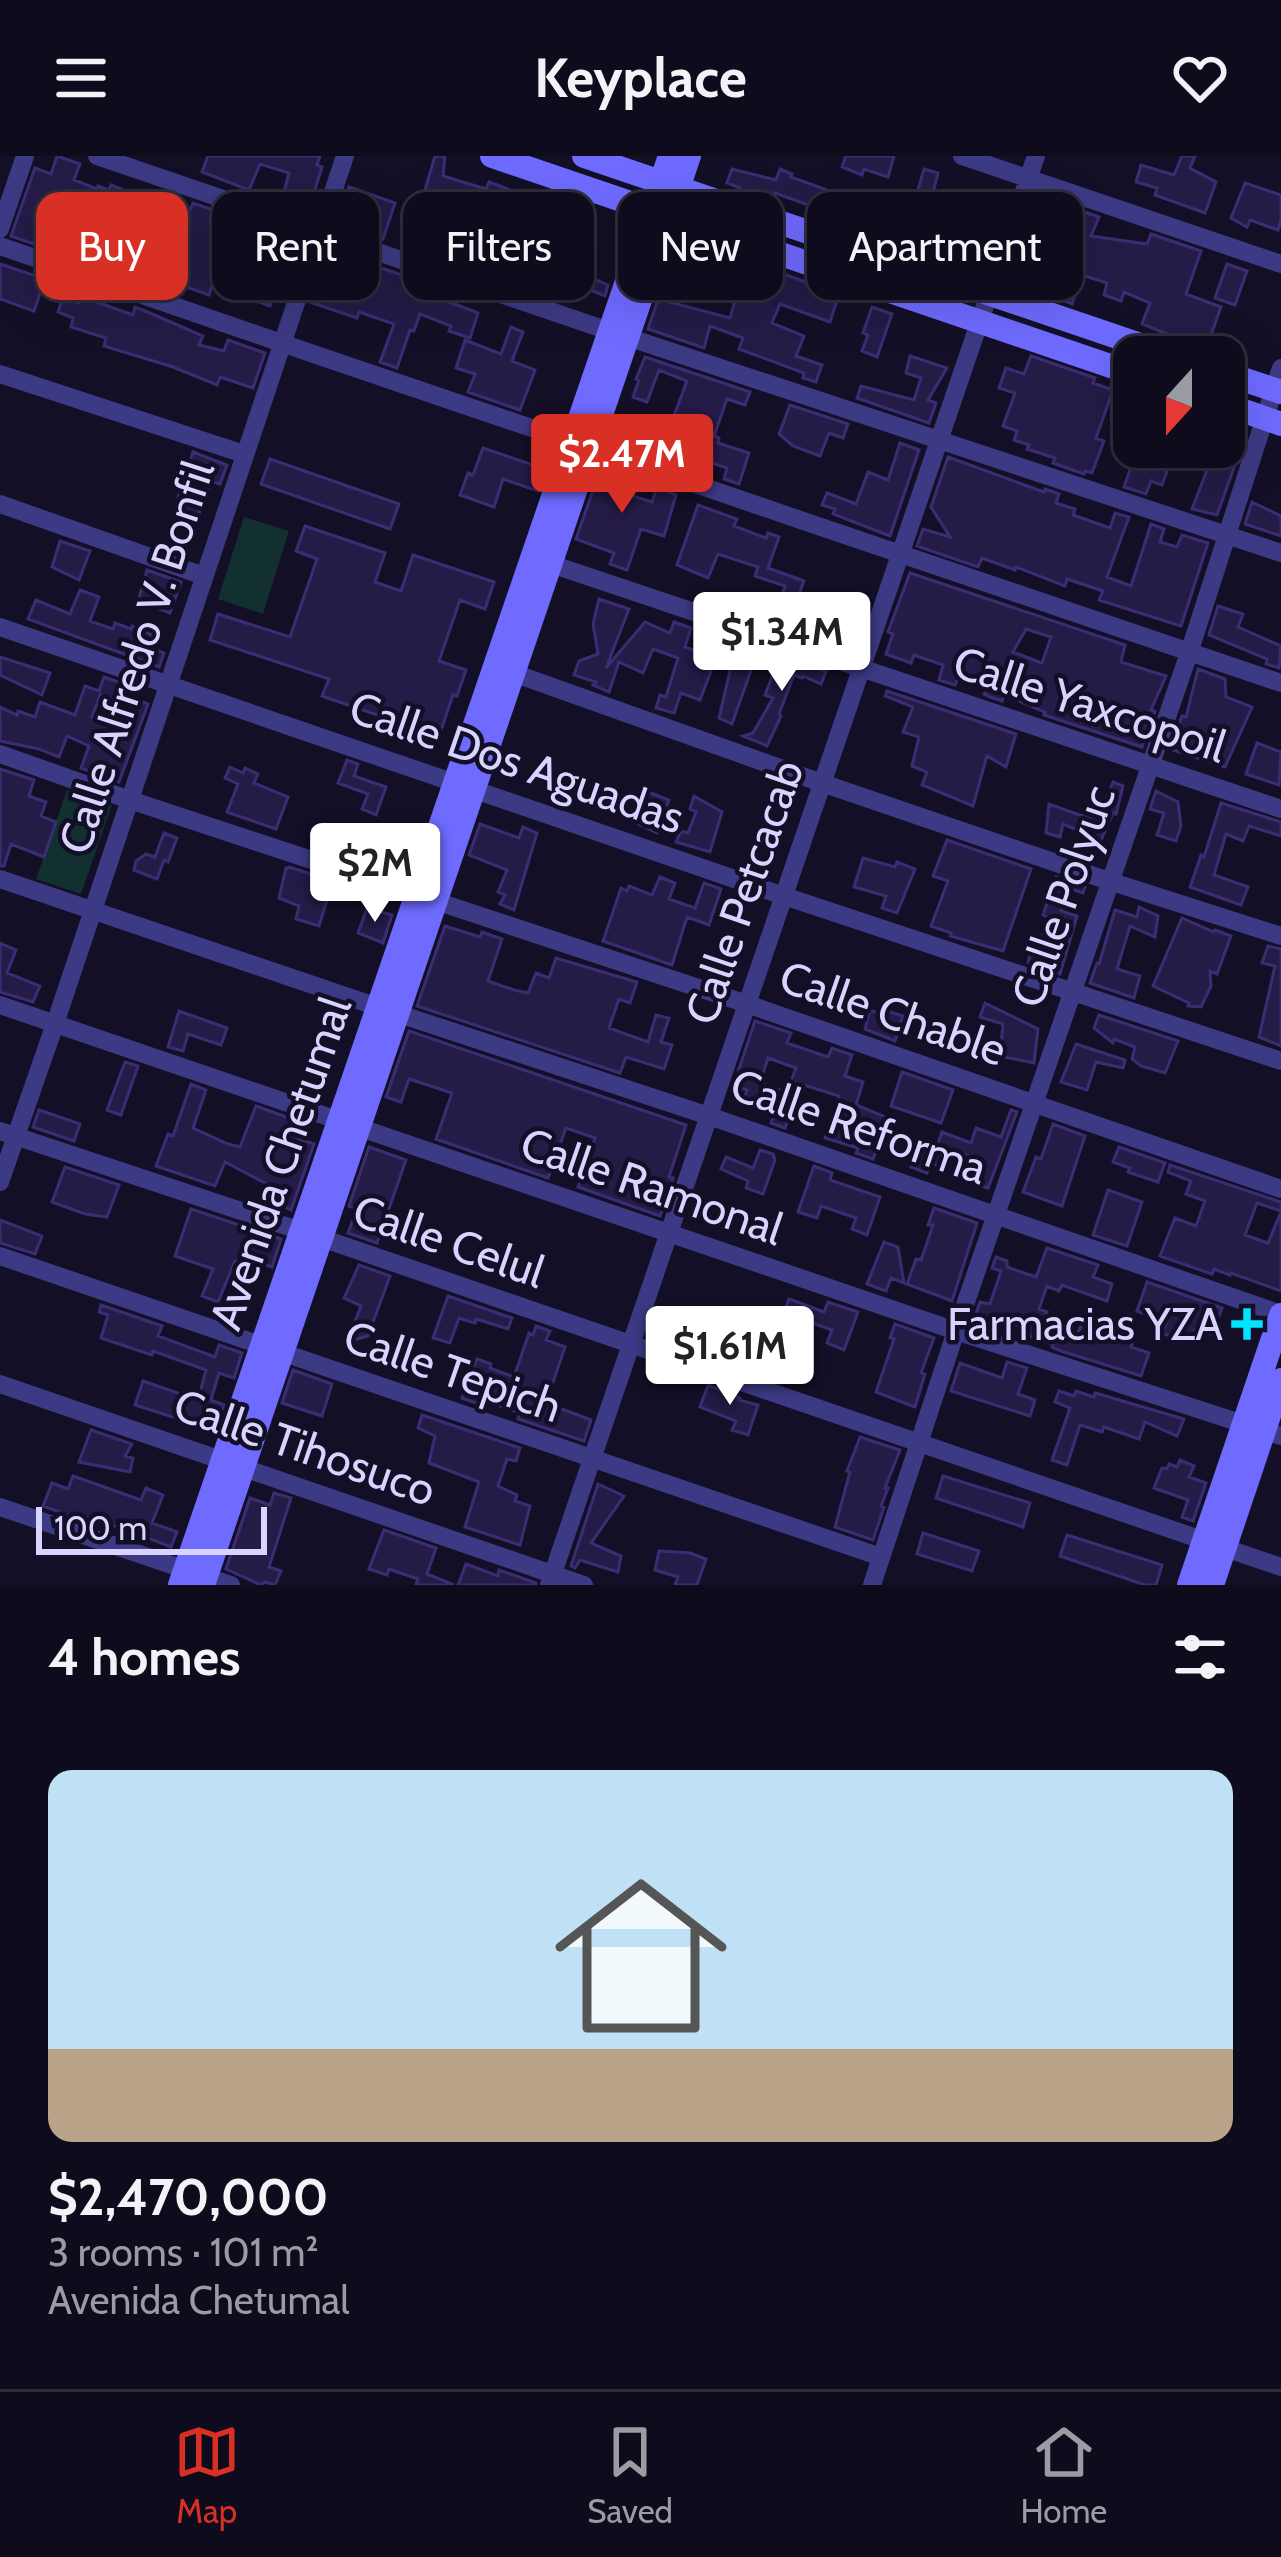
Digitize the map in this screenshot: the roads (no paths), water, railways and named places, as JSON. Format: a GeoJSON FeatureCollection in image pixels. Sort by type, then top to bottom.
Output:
{"type":"FeatureCollection","features":[{"type":"Feature","properties":{"kind":"main road"},"geometry":{"type":"LineString","coordinates":[[492,156],[618,199]]}},
{"type":"Feature","properties":{"kind":"main road"},"geometry":{"type":"LineString","coordinates":[[584,156],[807,232]]}},
{"type":"Feature","properties":{"kind":"main road","name":"Avenida Chetumal"},"geometry":{"type":"LineString","coordinates":[[667,192],[670,156]]}},
{"type":"Feature","properties":{"kind":"main road","name":"Avenida Chetumal"},"geometry":{"type":"LineString","coordinates":[[669,185],[689,156]]}},
{"type":"Feature","properties":{"kind":"main road"},"geometry":{"type":"LineString","coordinates":[[783,255],[1113,367]]}},
{"type":"Feature","properties":{"kind":"main road","name":"Avenida Chetumal"},"geometry":{"type":"LineString","coordinates":[[194,1578],[631,300]]}},
{"type":"Feature","properties":{"kind":"main road"},"geometry":{"type":"LineString","coordinates":[[1008,300],[1114,336]]}},
{"type":"Feature","properties":{"kind":"main road"},"geometry":{"type":"LineString","coordinates":[[1245,377],[1278,384]]}},
{"type":"Feature","properties":{"kind":"main road"},"geometry":{"type":"LineString","coordinates":[[1263,1429],[1281,1315]]}},
{"type":"Feature","properties":{"kind":"main road"},"geometry":{"type":"LineString","coordinates":[[1189,1585],[1215,1543],[1281,1380]]}},
{"type":"Feature","properties":{"kind":"main road"},"geometry":{"type":"LineString","coordinates":[[1212,1585],[1215,1543]]}},
{"type":"Feature","properties":{"kind":"street"},"geometry":{"type":"LineString","coordinates":[[0,229],[25,156]]}},
{"type":"Feature","properties":{"kind":"street"},"geometry":{"type":"LineString","coordinates":[[98,156],[212,195]]}},
{"type":"Feature","properties":{"kind":"street","name":"Calle Alfredo V. Bonfil"},"geometry":{"type":"LineString","coordinates":[[333,192],[345,156]]}},
{"type":"Feature","properties":{"kind":"street"},"geometry":{"type":"LineString","coordinates":[[962,156],[1281,264]]}},
{"type":"Feature","properties":{"kind":"street","name":"Calle Petcacab"},"geometry":{"type":"LineString","coordinates":[[1024,192],[1036,156]]}},
{"type":"Feature","properties":{"kind":"street"},"geometry":{"type":"LineString","coordinates":[[0,246],[1281,683]]}},
{"type":"Feature","properties":{"kind":"street"},"geometry":{"type":"LineString","coordinates":[[379,252],[1281,554]]}},
{"type":"Feature","properties":{"kind":"street","name":"Calle Alfredo V. Bonfil"},"geometry":{"type":"LineString","coordinates":[[0,1182],[7,1134],[56,1024],[296,300]]}},
{"type":"Feature","properties":{"kind":"street","name":"Calle Petcacab"},"geometry":{"type":"LineString","coordinates":[[551,1580],[986,300]]}},
{"type":"Feature","properties":{"kind":"street"},"geometry":{"type":"LineString","coordinates":[[0,374],[244,454]]}},
{"type":"Feature","properties":{"kind":"street","name":"Calle Polyuc"},"geometry":{"type":"LineString","coordinates":[[872,1585],[1149,764],[1272,421],[1278,384]]}},
{"type":"Feature","properties":{"kind":"street"},"geometry":{"type":"LineString","coordinates":[[0,504],[204,576]]}},
{"type":"Feature","properties":{"kind":"street","name":"Calle Yaxcopoil"},"geometry":{"type":"LineString","coordinates":[[541,561],[1281,809]]}},
{"type":"Feature","properties":{"kind":"street","name":"Calle Dos Aguadas"},"geometry":{"type":"LineString","coordinates":[[0,627],[1281,1061]]}},
{"type":"Feature","properties":{"kind":"street"},"geometry":{"type":"LineString","coordinates":[[504,669],[822,783],[1281,936]]}},
{"type":"Feature","properties":{"kind":"street","name":"Calle Chable"},"geometry":{"type":"LineString","coordinates":[[0,754],[1281,1189]]}},
{"type":"Feature","properties":{"kind":"street","name":"Calle Reforma"},"geometry":{"type":"LineString","coordinates":[[0,879],[709,1116],[1281,1315]]}},
{"type":"Feature","properties":{"kind":"street","name":"Calle Ramonal"},"geometry":{"type":"LineString","coordinates":[[0,1005],[956,1331],[1263,1429]]}},
{"type":"Feature","properties":{"kind":"street","name":"Calle Celul"},"geometry":{"type":"LineString","coordinates":[[7,1134],[1281,1567]]}},
{"type":"Feature","properties":{"kind":"street","name":"Calle Tepich"},"geometry":{"type":"LineString","coordinates":[[0,1256],[880,1557]]}},
{"type":"Feature","properties":{"kind":"street","name":"Calle Tihosuco"},"geometry":{"type":"LineString","coordinates":[[0,1384],[233,1463],[551,1580],[584,1585]]}},
{"type":"Feature","properties":{"kind":"street"},"geometry":{"type":"LineString","coordinates":[[0,1507],[194,1578],[231,1585]]}},
{"type":"Feature","properties":{"kind":"place","name":"Farmacias YZA"},"geometry":{"type":"Point","coordinates":[1247,1324]}}]}
